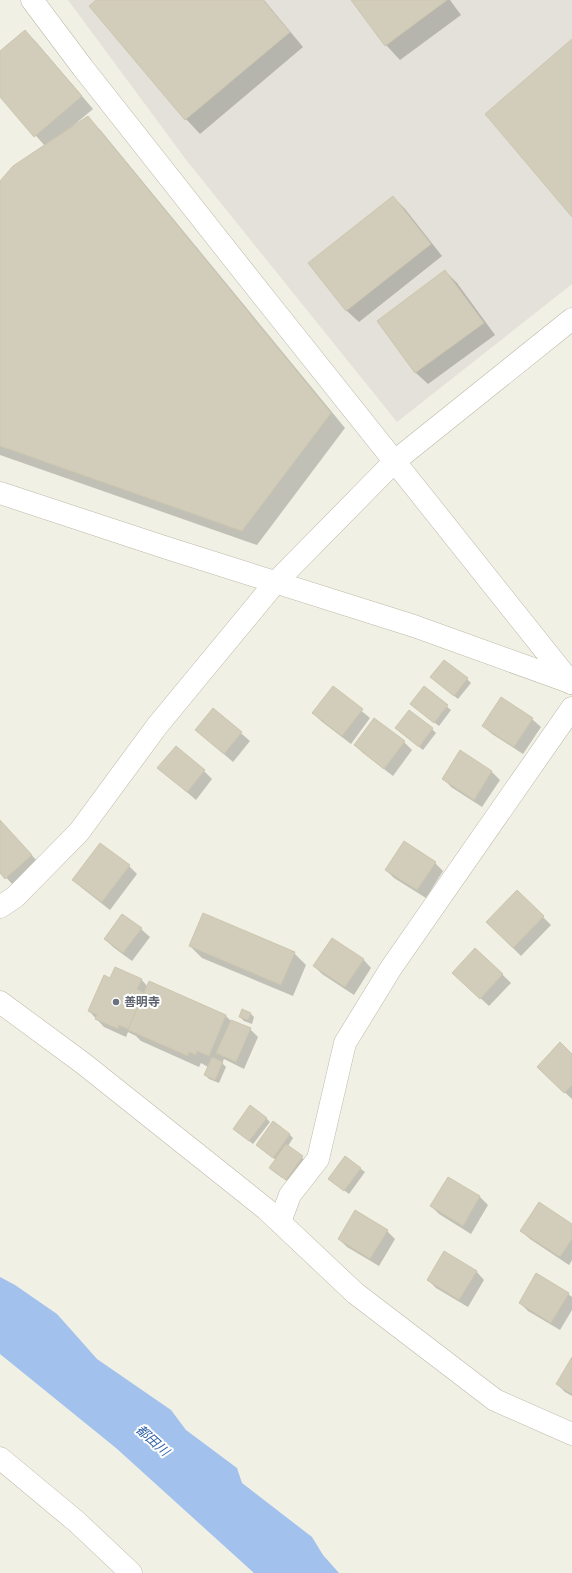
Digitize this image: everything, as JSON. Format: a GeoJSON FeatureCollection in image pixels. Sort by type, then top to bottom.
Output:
{"type":"FeatureCollection","features":[{"type":"Feature","properties":{"kind":"street"},"geometry":{"type":"LineString","coordinates":[[32,0],[88,74],[464,550],[572,683]]}},
{"type":"Feature","properties":{"kind":"street"},"geometry":{"type":"LineString","coordinates":[[0,907],[15,897],[79,832],[157,726],[275,583],[395,461],[572,319]]}},
{"type":"Feature","properties":{"kind":"street"},"geometry":{"type":"LineString","coordinates":[[0,493],[275,583],[414,626],[572,683]]}},
{"type":"Feature","properties":{"kind":"street"},"geometry":{"type":"LineString","coordinates":[[280,1222],[290,1195],[318,1160],[345,1043],[391,968],[572,708]]}},
{"type":"Feature","properties":{"kind":"street"},"geometry":{"type":"LineString","coordinates":[[0,1002],[84,1064],[266,1209],[355,1293],[495,1400],[572,1434]]}},
{"type":"Feature","properties":{"kind":"street"},"geometry":{"type":"LineString","coordinates":[[0,1458],[77,1522],[131,1573]]}},
{"type":"Feature","properties":{"kind":"shaded area"},"geometry":{"type":"Polygon","coordinates":[[[68,0],[572,0],[572,284],[397,422],[187,161],[68,0]]]}},
{"type":"Feature","properties":{"kind":"water","name":"都田川"},"geometry":{"type":"Polygon","coordinates":[[[0,1277],[15,1285],[57,1314],[97,1359],[171,1410],[186,1430],[237,1468],[242,1483],[312,1537],[323,1555],[339,1573],[254,1573],[116,1448],[0,1354],[0,1277]]]}},
{"type":"Feature","properties":{"kind":"building"},"geometry":{"type":"Polygon","coordinates":[[[96,0],[263,0],[290,32],[185,120],[89,6],[96,0]]]}},
{"type":"Feature","properties":{"kind":"building"},"geometry":{"type":"Polygon","coordinates":[[[351,0],[447,0],[385,46],[351,0]]]}},
{"type":"Feature","properties":{"kind":"building"},"geometry":{"type":"Polygon","coordinates":[[[25,30],[82,96],[34,137],[0,97],[0,51],[25,30]]]}},
{"type":"Feature","properties":{"kind":"building"},"geometry":{"type":"Polygon","coordinates":[[[572,39],[572,217],[485,114],[572,39]]]}},
{"type":"Feature","properties":{"kind":"building"},"geometry":{"type":"Polygon","coordinates":[[[88,116],[331,413],[242,531],[0,446],[0,181],[13,166],[88,116]]]}},
{"type":"Feature","properties":{"kind":"building"},"geometry":{"type":"Polygon","coordinates":[[[393,196],[431,244],[346,311],[308,263],[393,196]]]}},
{"type":"Feature","properties":{"kind":"building"},"geometry":{"type":"Polygon","coordinates":[[[445,270],[484,323],[415,373],[377,321],[445,270]]]}},
{"type":"Feature","properties":{"kind":"building"},"geometry":{"type":"Polygon","coordinates":[[[444,660],[468,678],[454,696],[430,677],[444,660]]]}},
{"type":"Feature","properties":{"kind":"building"},"geometry":{"type":"Polygon","coordinates":[[[333,686],[363,709],[342,736],[312,713],[333,686]]]}},
{"type":"Feature","properties":{"kind":"building"},"geometry":{"type":"Polygon","coordinates":[[[424,686],[448,705],[434,723],[410,704],[424,686]]]}},
{"type":"Feature","properties":{"kind":"building"},"geometry":{"type":"Polygon","coordinates":[[[501,697],[533,718],[514,747],[482,726],[501,697]]]}},
{"type":"Feature","properties":{"kind":"building"},"geometry":{"type":"Polygon","coordinates":[[[213,708],[242,732],[224,754],[195,730],[213,708]]]}},
{"type":"Feature","properties":{"kind":"building"},"geometry":{"type":"Polygon","coordinates":[[[409,710],[433,728],[419,747],[395,728],[409,710]]]}},
{"type":"Feature","properties":{"kind":"building"},"geometry":{"type":"Polygon","coordinates":[[[374,718],[405,741],[384,769],[354,745],[374,718]]]}},
{"type":"Feature","properties":{"kind":"building"},"geometry":{"type":"Polygon","coordinates":[[[176,746],[205,770],[187,792],[157,768],[176,746]]]}},
{"type":"Feature","properties":{"kind":"building"},"geometry":{"type":"Polygon","coordinates":[[[460,750],[492,771],[474,800],[442,779],[460,750]]]}},
{"type":"Feature","properties":{"kind":"building"},"geometry":{"type":"Polygon","coordinates":[[[0,820],[32,855],[5,879],[0,873],[0,820]]]}},
{"type":"Feature","properties":{"kind":"building"},"geometry":{"type":"Polygon","coordinates":[[[404,841],[436,862],[417,890],[385,870],[404,841]]]}},
{"type":"Feature","properties":{"kind":"building"},"geometry":{"type":"Polygon","coordinates":[[[100,843],[130,865],[102,902],[72,880],[100,843]]]}},
{"type":"Feature","properties":{"kind":"building"},"geometry":{"type":"Polygon","coordinates":[[[517,890],[544,916],[513,948],[486,922],[517,890]]]}},
{"type":"Feature","properties":{"kind":"building"},"geometry":{"type":"Polygon","coordinates":[[[203,913],[295,952],[281,985],[189,946],[203,913]]]}},
{"type":"Feature","properties":{"kind":"building"},"geometry":{"type":"Polygon","coordinates":[[[122,914],[142,928],[123,953],[104,939],[122,914]]]}},
{"type":"Feature","properties":{"kind":"building"},"geometry":{"type":"Polygon","coordinates":[[[332,938],[364,959],[345,987],[313,966],[332,938]]]}},
{"type":"Feature","properties":{"kind":"building"},"geometry":{"type":"Polygon","coordinates":[[[475,948],[503,974],[480,999],[452,973],[475,948]]]}},
{"type":"Feature","properties":{"kind":"building","name":"善明寺"},"geometry":{"type":"Polygon","coordinates":[[[115,967],[142,979],[137,989],[144,993],[128,1029],[119,1025],[118,1029],[95,1019],[97,1015],[88,1011],[104,975],[110,978],[115,967]]]}},
{"type":"Feature","properties":{"kind":"building"},"geometry":{"type":"Polygon","coordinates":[[[149,981],[226,1015],[209,1056],[197,1051],[196,1055],[189,1052],[188,1056],[128,1030],[149,981]]]}},
{"type":"Feature","properties":{"kind":"building"},"geometry":{"type":"Polygon","coordinates":[[[242,1009],[251,1013],[248,1020],[239,1017],[242,1009]]]}},
{"type":"Feature","properties":{"kind":"building"},"geometry":{"type":"Polygon","coordinates":[[[231,1020],[251,1028],[236,1062],[216,1053],[231,1020]]]}},
{"type":"Feature","properties":{"kind":"building"},"geometry":{"type":"Polygon","coordinates":[[[560,1042],[572,1054],[572,1085],[564,1093],[537,1067],[560,1042]]]}},
{"type":"Feature","properties":{"kind":"building"},"geometry":{"type":"Polygon","coordinates":[[[212,1057],[223,1062],[215,1080],[204,1075],[212,1057]]]}},
{"type":"Feature","properties":{"kind":"building"},"geometry":{"type":"Polygon","coordinates":[[[250,1105],[267,1118],[249,1141],[233,1129],[250,1105]]]}},
{"type":"Feature","properties":{"kind":"building"},"geometry":{"type":"Polygon","coordinates":[[[273,1121],[290,1134],[273,1158],[256,1145],[273,1121]]]}},
{"type":"Feature","properties":{"kind":"building"},"geometry":{"type":"Polygon","coordinates":[[[286,1144],[303,1156],[286,1180],[269,1168],[286,1144]]]}},
{"type":"Feature","properties":{"kind":"building"},"geometry":{"type":"Polygon","coordinates":[[[345,1156],[361,1168],[344,1191],[328,1179],[345,1156]]]}},
{"type":"Feature","properties":{"kind":"building"},"geometry":{"type":"Polygon","coordinates":[[[448,1177],[480,1196],[463,1226],[430,1206],[448,1177]]]}},
{"type":"Feature","properties":{"kind":"building"},"geometry":{"type":"Polygon","coordinates":[[[539,1202],[572,1224],[572,1239],[560,1257],[520,1231],[539,1202]]]}},
{"type":"Feature","properties":{"kind":"building"},"geometry":{"type":"Polygon","coordinates":[[[355,1210],[388,1230],[370,1259],[338,1239],[355,1210]]]}},
{"type":"Feature","properties":{"kind":"building"},"geometry":{"type":"Polygon","coordinates":[[[444,1251],[477,1271],[459,1300],[427,1280],[444,1251]]]}},
{"type":"Feature","properties":{"kind":"building"},"geometry":{"type":"Polygon","coordinates":[[[536,1273],[569,1293],[551,1323],[519,1303],[536,1273]]]}},
{"type":"Feature","properties":{"kind":"building"},"geometry":{"type":"Polygon","coordinates":[[[572,1357],[572,1394],[556,1384],[572,1357]]]}},
{"type":"Feature","properties":{"kind":"place","name":"善明寺"},"geometry":{"type":"Point","coordinates":[116,1002]}}]}
